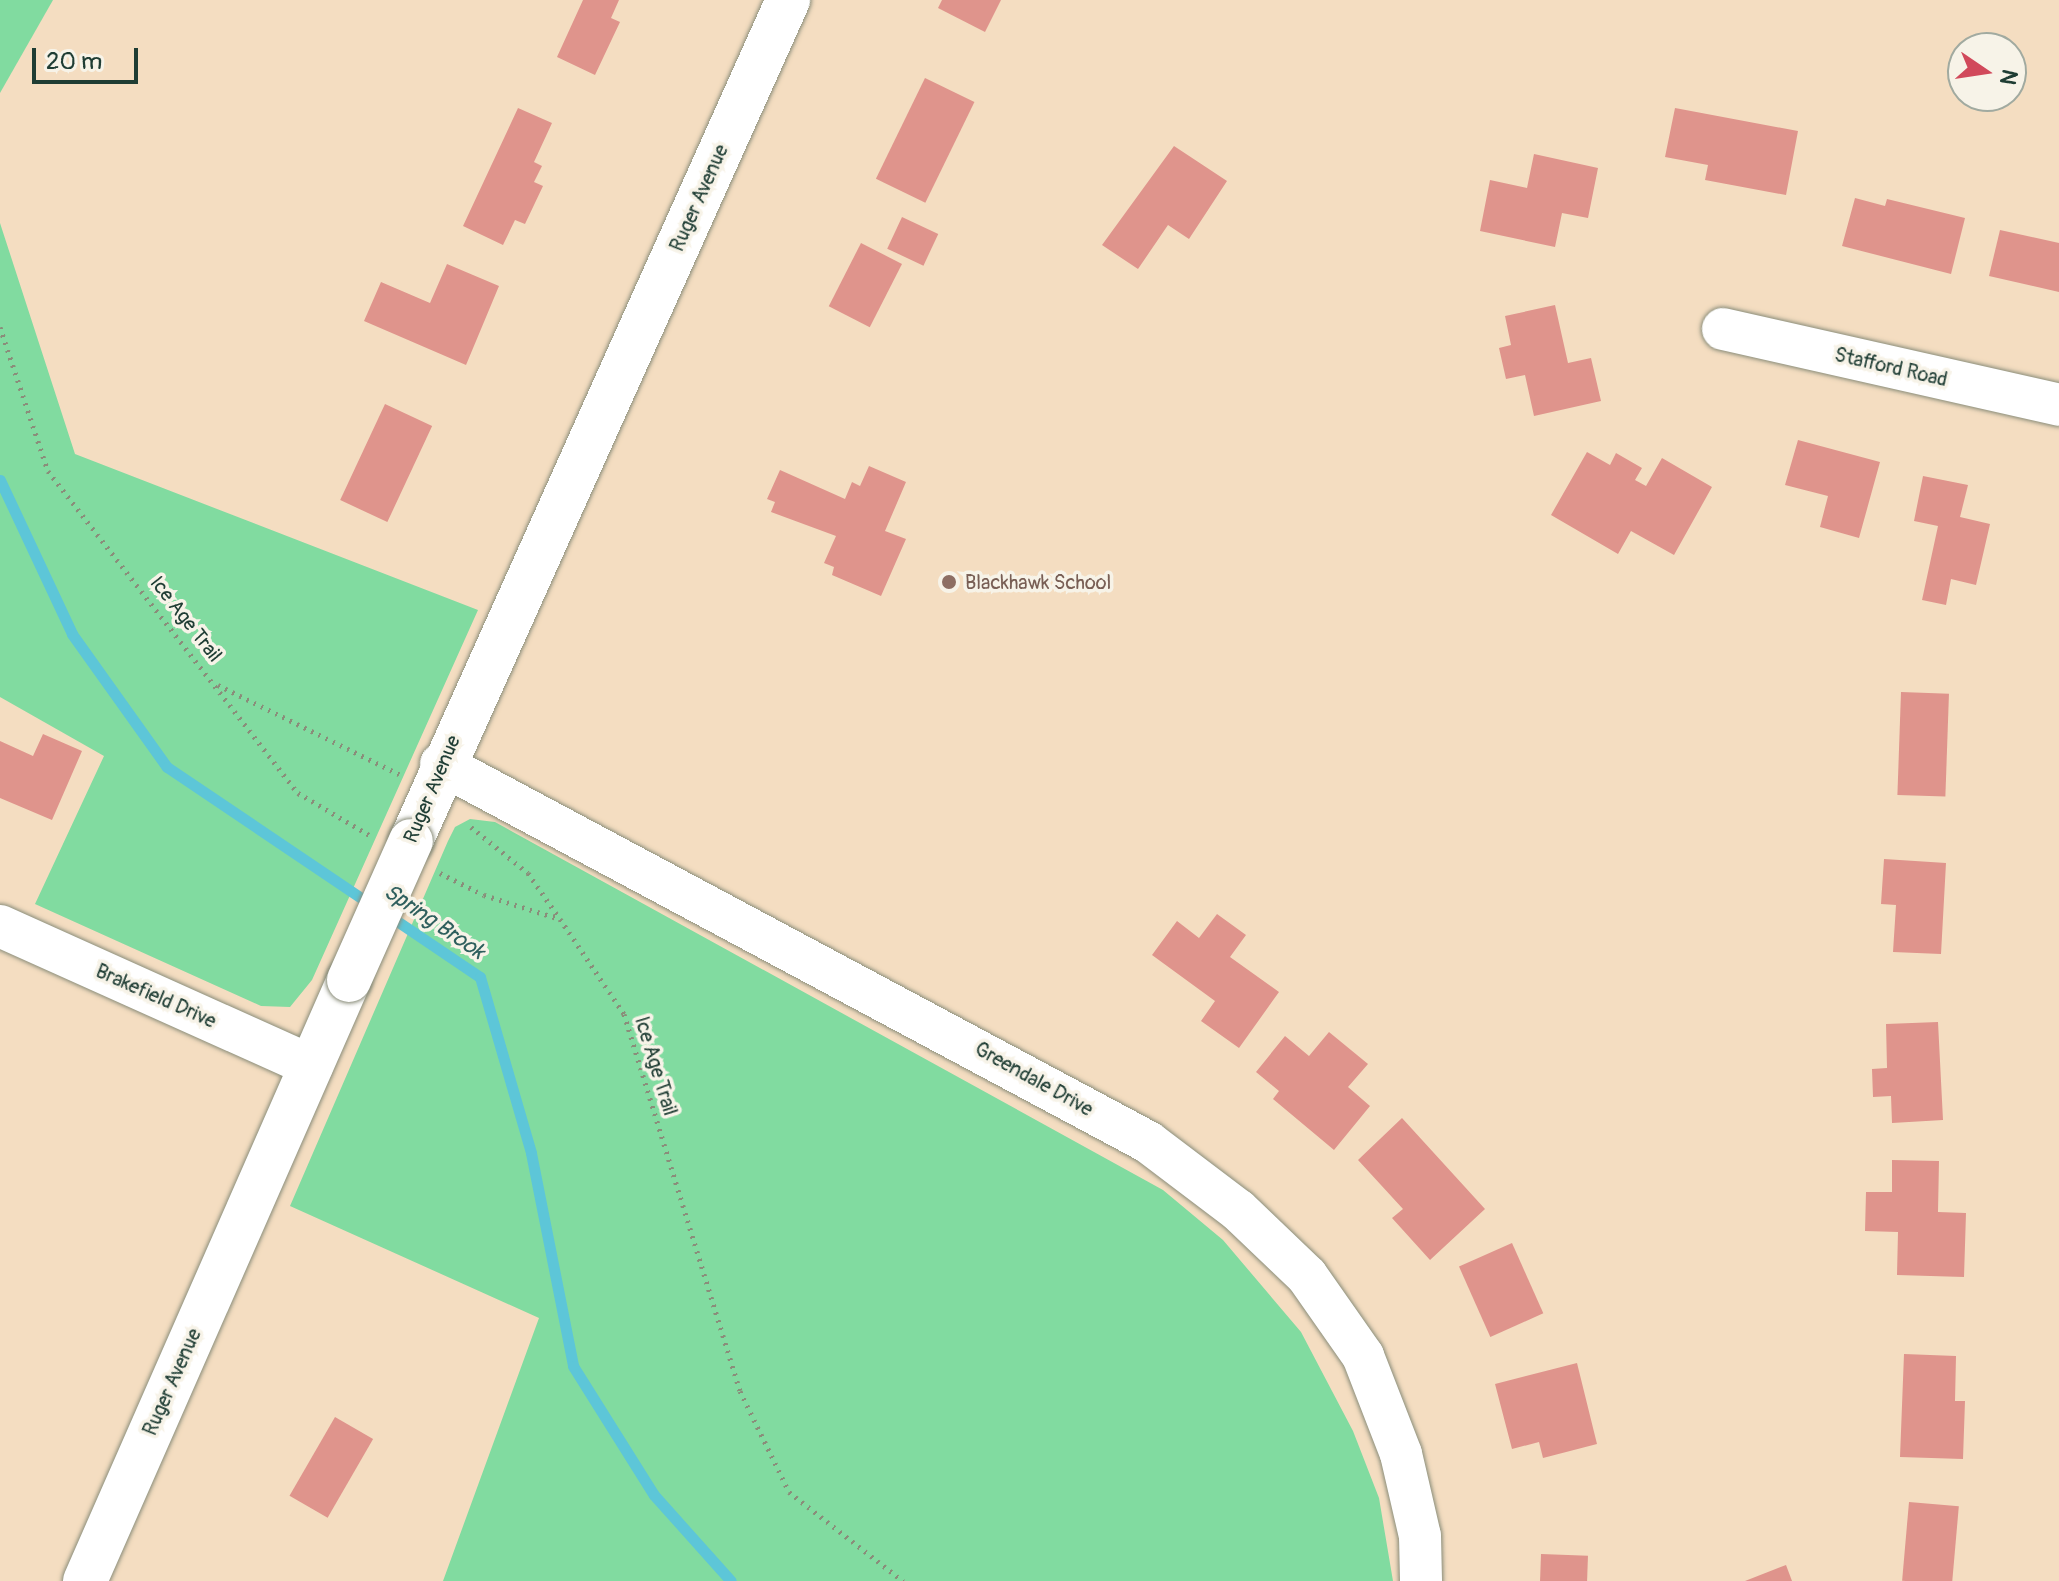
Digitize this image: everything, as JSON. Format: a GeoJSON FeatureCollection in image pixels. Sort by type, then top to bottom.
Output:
{"type":"FeatureCollection","features":[{"type":"Feature","properties":{"kind":"street","name":"Ruger Avenue"},"geometry":{"type":"LineString","coordinates":[[85,1581],[441,764],[788,0]]}},
{"type":"Feature","properties":{"kind":"street","name":"Stafford Road"},"geometry":{"type":"LineString","coordinates":[[1723,329],[2059,405]]}},
{"type":"Feature","properties":{"kind":"street","name":"Greendale Drive"},"geometry":{"type":"LineString","coordinates":[[441,764],[1148,1142],[1238,1210],[1307,1276],[1363,1356],[1401,1454],[1420,1536],[1421,1581]]}},
{"type":"Feature","properties":{"kind":"street","name":"Brakefield Drive"},"geometry":{"type":"LineString","coordinates":[[0,926],[312,1066]]}},
{"type":"Feature","properties":{"kind":"path","name":"Ice Age Trail"},"geometry":{"type":"LineString","coordinates":[[0,327],[48,471],[298,793],[484,895],[560,919],[624,1014],[740,1391],[789,1492],[903,1581]]}},
{"type":"Feature","properties":{"kind":"green space"},"geometry":{"type":"Polygon","coordinates":[[[0,0],[53,0],[0,93],[0,0]]]}},
{"type":"Feature","properties":{"kind":"green space"},"geometry":{"type":"Polygon","coordinates":[[[0,223],[75,454],[478,610],[312,980],[290,1007],[261,1006],[35,904],[104,756],[0,697],[0,223]]]}},
{"type":"Feature","properties":{"kind":"green space"},"geometry":{"type":"Polygon","coordinates":[[[470,819],[495,822],[1163,1190],[1223,1240],[1301,1332],[1353,1431],[1379,1498],[1393,1581],[443,1581],[539,1318],[290,1206],[448,841],[455,827],[470,819]]]}},
{"type":"Feature","properties":{"kind":"building"},"geometry":{"type":"Polygon","coordinates":[[[583,0],[619,0],[611,18],[620,22],[595,75],[557,57],[583,0]]]}},
{"type":"Feature","properties":{"kind":"building"},"geometry":{"type":"Polygon","coordinates":[[[942,0],[1001,0],[985,32],[938,8],[942,0]]]}},
{"type":"Feature","properties":{"kind":"building"},"geometry":{"type":"Polygon","coordinates":[[[925,78],[974,102],[925,203],[876,179],[925,78]]]}},
{"type":"Feature","properties":{"kind":"building"},"geometry":{"type":"Polygon","coordinates":[[[518,108],[552,123],[534,162],[542,166],[534,182],[543,186],[525,224],[515,220],[503,245],[463,226],[518,108]]]}},
{"type":"Feature","properties":{"kind":"building"},"geometry":{"type":"Polygon","coordinates":[[[1675,108],[1798,131],[1786,195],[1705,180],[1708,165],[1665,157],[1675,108]]]}},
{"type":"Feature","properties":{"kind":"building"},"geometry":{"type":"Polygon","coordinates":[[[1174,146],[1227,181],[1189,239],[1168,225],[1138,269],[1102,245],[1174,146]]]}},
{"type":"Feature","properties":{"kind":"building"},"geometry":{"type":"Polygon","coordinates":[[[1534,154],[1598,168],[1588,218],[1562,213],[1555,247],[1480,231],[1490,180],[1527,188],[1534,154]]]}},
{"type":"Feature","properties":{"kind":"building"},"geometry":{"type":"Polygon","coordinates":[[[1855,198],[1885,206],[1887,199],[1965,218],[1951,274],[1842,246],[1855,198]]]}},
{"type":"Feature","properties":{"kind":"building"},"geometry":{"type":"Polygon","coordinates":[[[902,217],[938,234],[923,266],[887,249],[902,217]]]}},
{"type":"Feature","properties":{"kind":"building"},"geometry":{"type":"Polygon","coordinates":[[[2000,230],[2059,243],[2059,292],[1989,276],[2000,230]]]}},
{"type":"Feature","properties":{"kind":"building"},"geometry":{"type":"Polygon","coordinates":[[[861,243],[902,264],[870,327],[829,306],[861,243]]]}},
{"type":"Feature","properties":{"kind":"building"},"geometry":{"type":"Polygon","coordinates":[[[447,264],[499,286],[466,365],[364,321],[381,282],[430,303],[447,264]]]}},
{"type":"Feature","properties":{"kind":"building"},"geometry":{"type":"Polygon","coordinates":[[[1555,305],[1568,363],[1591,358],[1601,401],[1534,416],[1525,375],[1506,379],[1499,348],[1511,345],[1505,316],[1555,305]]]}},
{"type":"Feature","properties":{"kind":"building"},"geometry":{"type":"Polygon","coordinates":[[[385,404],[432,426],[387,522],[340,500],[385,404]]]}},
{"type":"Feature","properties":{"kind":"building"},"geometry":{"type":"Polygon","coordinates":[[[1798,440],[1880,462],[1859,538],[1820,527],[1828,496],[1785,485],[1798,440]]]}},
{"type":"Feature","properties":{"kind":"building"},"geometry":{"type":"Polygon","coordinates":[[[1587,452],[1610,465],[1616,453],[1642,468],[1635,480],[1646,486],[1662,458],[1712,487],[1674,555],[1631,531],[1618,554],[1551,515],[1587,452]]]}},
{"type":"Feature","properties":{"kind":"building"},"geometry":{"type":"Polygon","coordinates":[[[869,466],[906,482],[885,531],[906,539],[881,596],[832,575],[834,567],[824,563],[836,536],[771,512],[775,502],[767,499],[780,470],[845,499],[852,482],[860,486],[869,466]]]}},
{"type":"Feature","properties":{"kind":"building"},"geometry":{"type":"Polygon","coordinates":[[[1923,476],[1968,485],[1960,517],[1990,524],[1976,585],[1951,579],[1946,605],[1922,600],[1938,526],[1914,521],[1923,476]]]}},
{"type":"Feature","properties":{"kind":"building"},"geometry":{"type":"Polygon","coordinates":[[[1901,692],[1949,694],[1945,797],[1897,795],[1901,692]]]}},
{"type":"Feature","properties":{"kind":"building"},"geometry":{"type":"Polygon","coordinates":[[[43,734],[82,751],[52,820],[0,798],[0,741],[33,756],[43,734]]]}},
{"type":"Feature","properties":{"kind":"building"},"geometry":{"type":"Polygon","coordinates":[[[1884,859],[1946,863],[1941,954],[1893,952],[1896,905],[1881,904],[1884,859]]]}},
{"type":"Feature","properties":{"kind":"building"},"geometry":{"type":"Polygon","coordinates":[[[1217,914],[1246,935],[1230,957],[1279,992],[1239,1048],[1201,1021],[1215,1001],[1152,955],[1177,921],[1199,938],[1217,914]]]}},
{"type":"Feature","properties":{"kind":"building"},"geometry":{"type":"Polygon","coordinates":[[[1938,1022],[1943,1120],[1892,1123],[1891,1096],[1873,1097],[1872,1069],[1887,1068],[1886,1024],[1938,1022]]]}},
{"type":"Feature","properties":{"kind":"building"},"geometry":{"type":"Polygon","coordinates":[[[1329,1032],[1368,1064],[1348,1087],[1370,1106],[1334,1150],[1273,1099],[1279,1091],[1256,1072],[1285,1036],[1309,1056],[1329,1032]]]}},
{"type":"Feature","properties":{"kind":"building"},"geometry":{"type":"Polygon","coordinates":[[[1402,1118],[1485,1209],[1430,1260],[1392,1218],[1403,1209],[1358,1160],[1402,1118]]]}},
{"type":"Feature","properties":{"kind":"building"},"geometry":{"type":"Polygon","coordinates":[[[1892,1160],[1939,1161],[1938,1212],[1966,1213],[1964,1277],[1897,1275],[1898,1232],[1865,1231],[1866,1192],[1892,1192],[1892,1160]]]}},
{"type":"Feature","properties":{"kind":"building"},"geometry":{"type":"Polygon","coordinates":[[[1512,1243],[1543,1313],[1490,1337],[1459,1267],[1512,1243]]]}},
{"type":"Feature","properties":{"kind":"building"},"geometry":{"type":"Polygon","coordinates":[[[1904,1354],[1956,1356],[1955,1401],[1965,1401],[1963,1459],[1900,1457],[1904,1354]]]}},
{"type":"Feature","properties":{"kind":"building"},"geometry":{"type":"Polygon","coordinates":[[[1577,1363],[1597,1444],[1543,1458],[1539,1442],[1512,1449],[1495,1384],[1577,1363]]]}},
{"type":"Feature","properties":{"kind":"building"},"geometry":{"type":"Polygon","coordinates":[[[335,1417],[373,1439],[328,1518],[290,1496],[335,1417]]]}},
{"type":"Feature","properties":{"kind":"building"},"geometry":{"type":"Polygon","coordinates":[[[1909,1502],[1959,1506],[1952,1581],[1902,1581],[1909,1502]]]}},
{"type":"Feature","properties":{"kind":"building"},"geometry":{"type":"Polygon","coordinates":[[[1541,1554],[1588,1556],[1587,1581],[1540,1581],[1541,1554]]]}},
{"type":"Feature","properties":{"kind":"building"},"geometry":{"type":"Polygon","coordinates":[[[1786,1565],[1792,1581],[1745,1581],[1786,1565]]]}},
{"type":"Feature","properties":{"kind":"waterway","name":"Spring Brook"},"geometry":{"type":"LineString","coordinates":[[0,480],[72,634],[167,767],[373,906]]}},
{"type":"Feature","properties":{"kind":"waterway","name":"Spring Brook"},"geometry":{"type":"LineString","coordinates":[[388,915],[480,977],[531,1153],[573,1366],[654,1495],[731,1581]]}},
{"type":"Feature","properties":{"kind":"place","name":"Blackhawk School"},"geometry":{"type":"Point","coordinates":[949,582]}}]}
